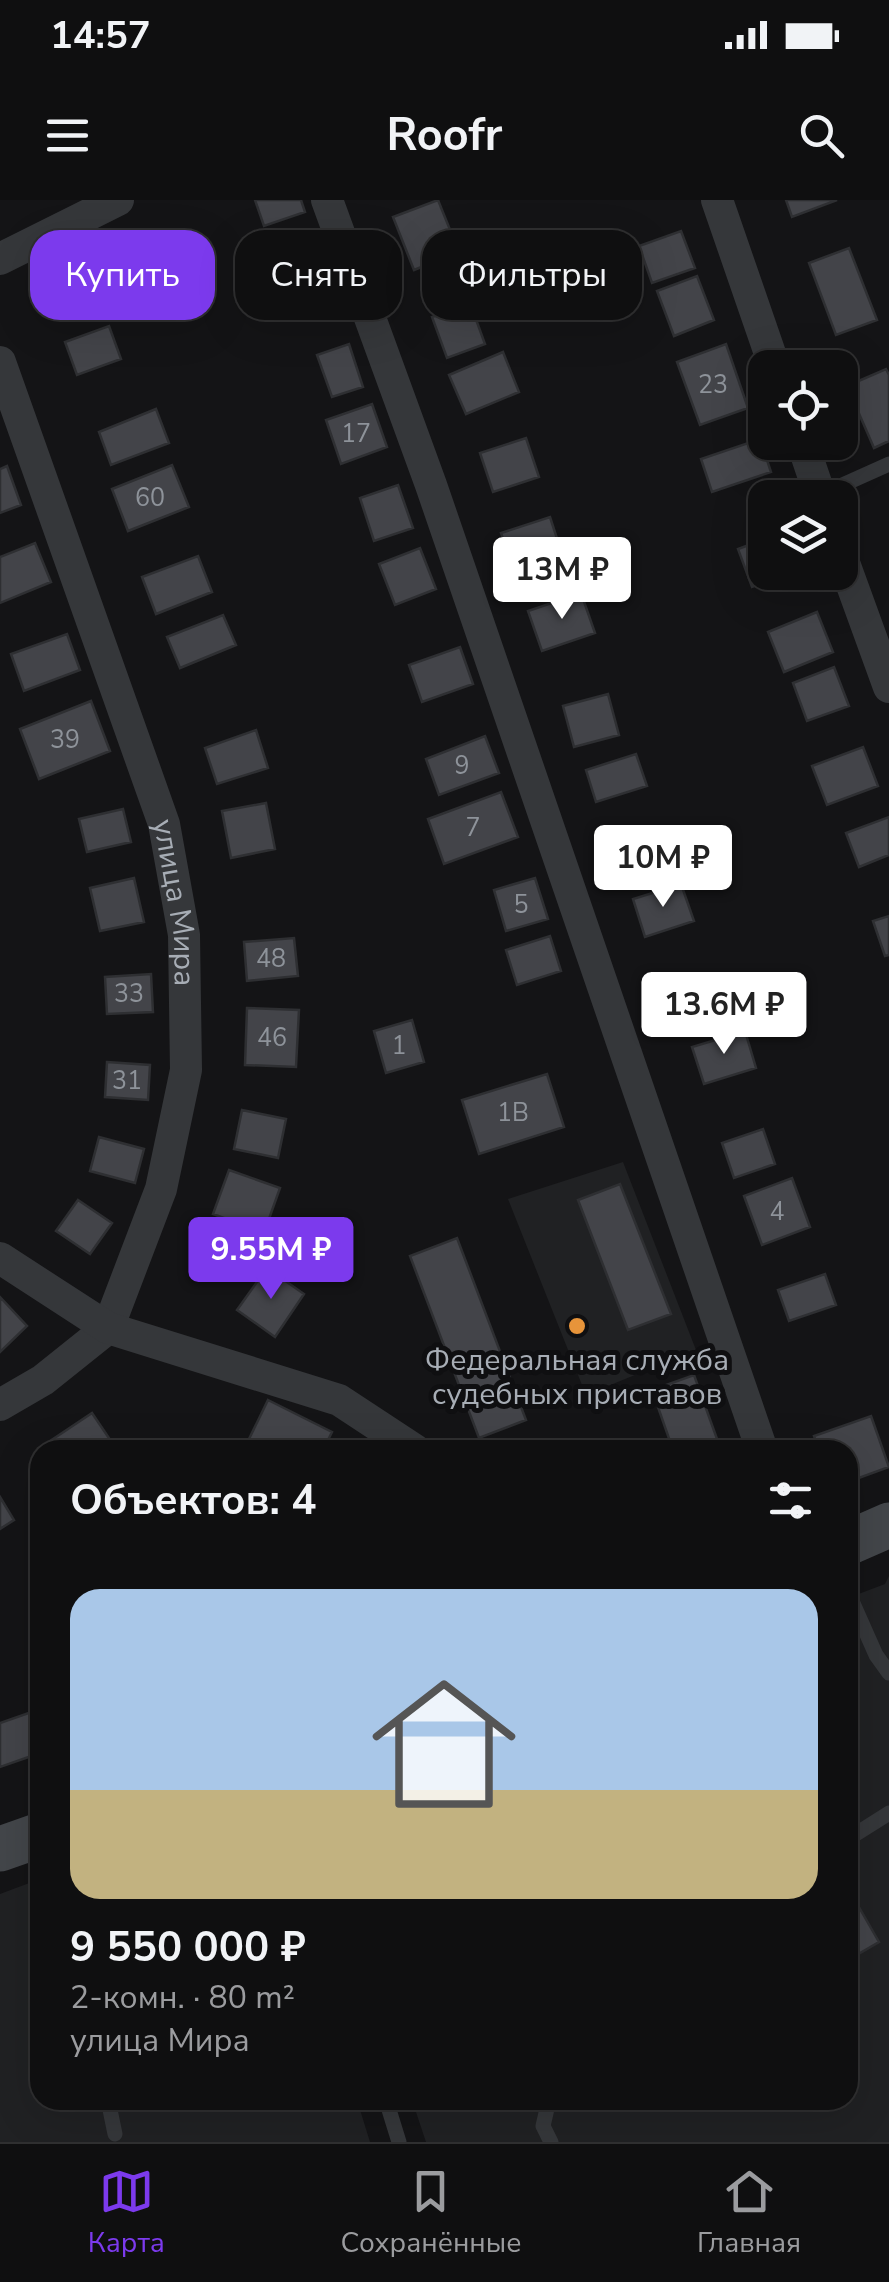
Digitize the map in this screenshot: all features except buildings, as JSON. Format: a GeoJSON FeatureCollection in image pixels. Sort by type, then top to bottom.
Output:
{"type":"FeatureCollection","features":[{"type":"Feature","properties":{"kind":"street"},"geometry":{"type":"LineString","coordinates":[[0,258],[118,200]]}},
{"type":"Feature","properties":{"kind":"street"},"geometry":{"type":"LineString","coordinates":[[327,200],[431,485],[759,1440]]}},
{"type":"Feature","properties":{"kind":"street"},"geometry":{"type":"LineString","coordinates":[[717,200],[769,350]]}},
{"type":"Feature","properties":{"kind":"street","name":"улица Мира"},"geometry":{"type":"LineString","coordinates":[[0,362],[164,824],[184,935],[186,1070],[161,1189],[108,1328]]}},
{"type":"Feature","properties":{"kind":"street"},"geometry":{"type":"LineString","coordinates":[[854,590],[889,687]]}},
{"type":"Feature","properties":{"kind":"street"},"geometry":{"type":"LineString","coordinates":[[0,1258],[108,1328],[340,1400],[400,1440]]}},
{"type":"Feature","properties":{"kind":"street"},"geometry":{"type":"LineString","coordinates":[[0,1405],[43,1380],[108,1328]]}},
{"type":"Feature","properties":{"kind":"street"},"geometry":{"type":"LineString","coordinates":[[858,1539],[889,1525]]}},
{"type":"Feature","properties":{"kind":"street"},"geometry":{"type":"LineString","coordinates":[[0,1849],[30,1838]]}},
{"type":"Feature","properties":{"kind":"lane"},"geometry":{"type":"LineString","coordinates":[[854,480],[889,464]]}},
{"type":"Feature","properties":{"kind":"lane"},"geometry":{"type":"LineString","coordinates":[[858,1614],[876,1655],[889,1673]]}},
{"type":"Feature","properties":{"kind":"lane"},"geometry":{"type":"LineString","coordinates":[[858,1833],[889,1813]]}},
{"type":"Feature","properties":{"kind":"lane"},"geometry":{"type":"LineString","coordinates":[[110,2110],[115,2134]]}},
{"type":"Feature","properties":{"kind":"lane"},"geometry":{"type":"LineString","coordinates":[[389,2110],[399,2142]]}},
{"type":"Feature","properties":{"kind":"lane"},"geometry":{"type":"LineString","coordinates":[[547,2110],[543,2126],[552,2142]]}},
{"type":"Feature","properties":{"kind":"shaded area"},"geometry":{"type":"Polygon","coordinates":[[[623,1162],[696,1350],[586,1395],[508,1199],[623,1162]]]}},
{"type":"Feature","properties":{"kind":"shaded area"},"geometry":{"type":"Polygon","coordinates":[[[889,1576],[889,2142],[426,2142],[415,2110],[858,2110],[858,1594],[885,1584],[889,1576]]]}},
{"type":"Feature","properties":{"kind":"shaded area"},"geometry":{"type":"Polygon","coordinates":[[[30,1883],[30,2110],[360,2110],[370,2142],[0,2142],[0,1894],[30,1883]]]}},
{"type":"Feature","properties":{"kind":"place","name":"Федеральная служба судебных приставов"},"geometry":{"type":"Point","coordinates":[577,1326]}}]}
